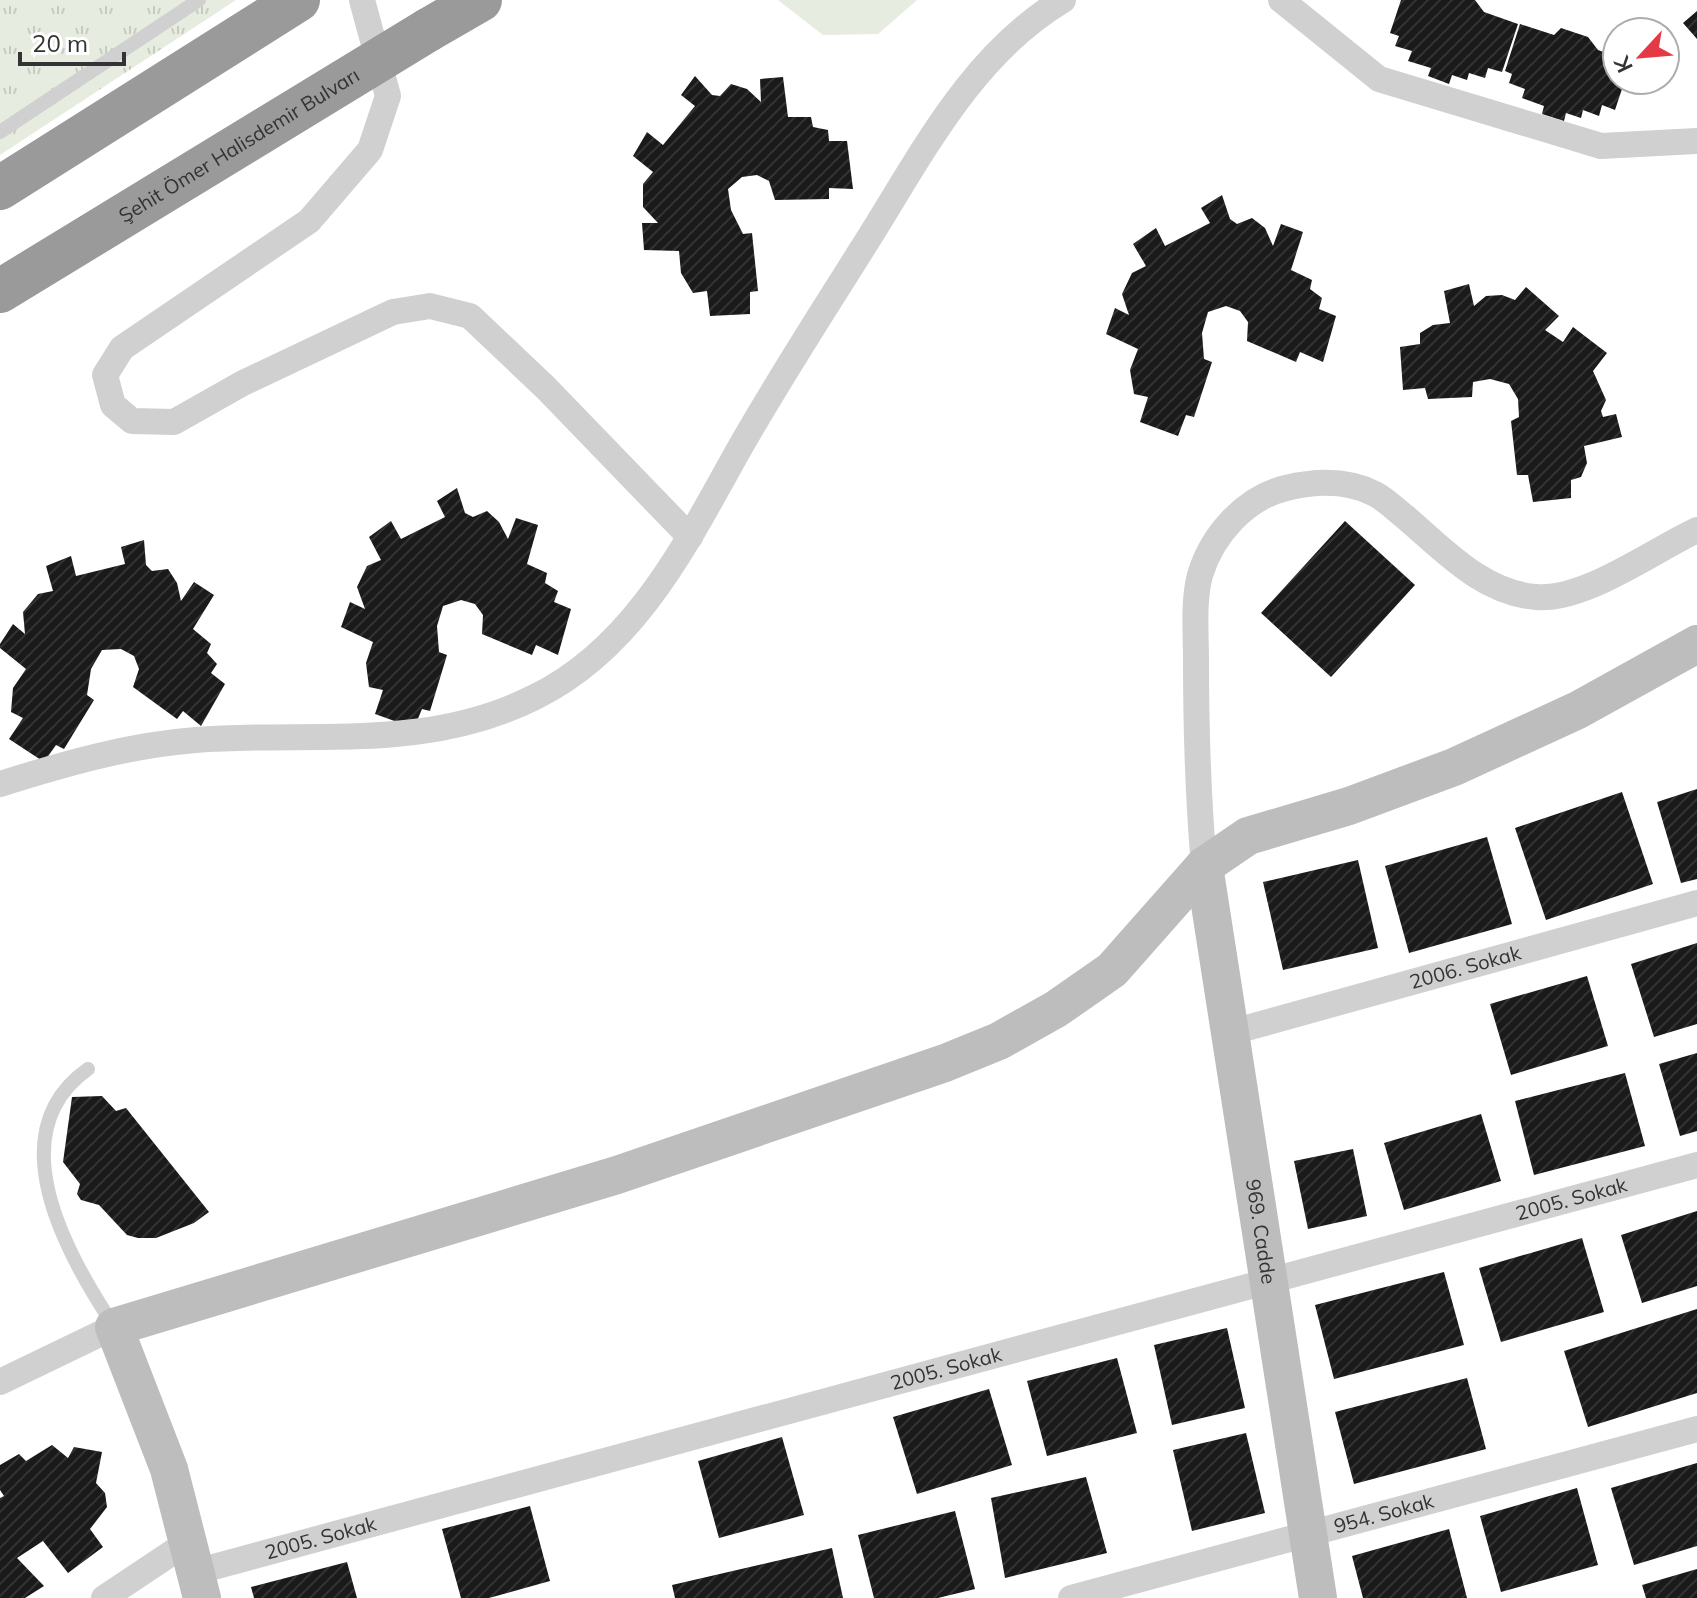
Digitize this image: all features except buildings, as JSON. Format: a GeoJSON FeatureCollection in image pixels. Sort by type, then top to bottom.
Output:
{"type":"FeatureCollection","features":[{"type":"Feature","properties":{"kind":"highway"},"geometry":{"type":"LineString","coordinates":[[0,188],[298,0]]}},
{"type":"Feature","properties":{"kind":"highway","name":"Şehit Ömer Halisdemir Bulvarı"},"geometry":{"type":"LineString","coordinates":[[0,291],[480,0]]}},
{"type":"Feature","properties":{"kind":"street"},"geometry":{"type":"LineString","coordinates":[[362,0],[388,96],[370,150],[309,221],[122,348],[105,375],[113,405],[132,421],[174,422],[243,383],[393,312],[430,306],[470,316],[546,388],[690,537]]}},
{"type":"Feature","properties":{"kind":"street"},"geometry":{"type":"LineString","coordinates":[[0,784],[105,755],[182,742],[410,735],[452,728],[496,715],[570,675],[616,638],[646,603],[690,537],[758,416],[953,105],[1012,39],[1063,0]]}},
{"type":"Feature","properties":{"kind":"street"},"geometry":{"type":"LineString","coordinates":[[1281,0],[1379,79],[1601,146],[1697,141]]}},
{"type":"Feature","properties":{"kind":"street"},"geometry":{"type":"LineString","coordinates":[[1204,866],[1196,776],[1196,595],[1209,554],[1221,534],[1258,500],[1281,489],[1327,482],[1376,494],[1474,574],[1515,594],[1539,597],[1564,595],[1592,584],[1697,530]]}},
{"type":"Feature","properties":{"kind":"street"},"geometry":{"type":"LineString","coordinates":[[0,1382],[114,1327],[617,1175],[945,1063],[999,1041],[1056,1009],[1112,970],[1204,866],[1248,836],[1399,788],[1515,740],[1697,644]]}},
{"type":"Feature","properties":{"kind":"street","name":"969. Cadde"},"geometry":{"type":"LineString","coordinates":[[1204,866],[1318,1598]]}},
{"type":"Feature","properties":{"kind":"street","name":"2006. Sokak"},"geometry":{"type":"LineString","coordinates":[[1232,1032],[1697,903]]}},
{"type":"Feature","properties":{"kind":"street","name":"2005. Sokak"},"geometry":{"type":"LineString","coordinates":[[104,1598],[1697,1165]]}},
{"type":"Feature","properties":{"kind":"street"},"geometry":{"type":"LineString","coordinates":[[114,1327],[169,1469],[195,1571]]}},
{"type":"Feature","properties":{"kind":"street","name":"954. Sokak"},"geometry":{"type":"LineString","coordinates":[[1071,1598],[1697,1429]]}},
{"type":"Feature","properties":{"kind":"lane"},"geometry":{"type":"LineString","coordinates":[[0,132],[199,0]]}},
{"type":"Feature","properties":{"kind":"lane"},"geometry":{"type":"LineString","coordinates":[[35,1112],[53,1089],[88,1069]]}},
{"type":"Feature","properties":{"kind":"lane"},"geometry":{"type":"LineString","coordinates":[[40,1214],[114,1327]]}},
{"type":"Feature","properties":{"kind":"green space"},"geometry":{"type":"Polygon","coordinates":[[[0,0],[236,0],[0,155],[0,0]]]}},
{"type":"Feature","properties":{"kind":"green space"},"geometry":{"type":"Polygon","coordinates":[[[778,0],[917,0],[878,34],[823,35],[778,0]]]}}]}
